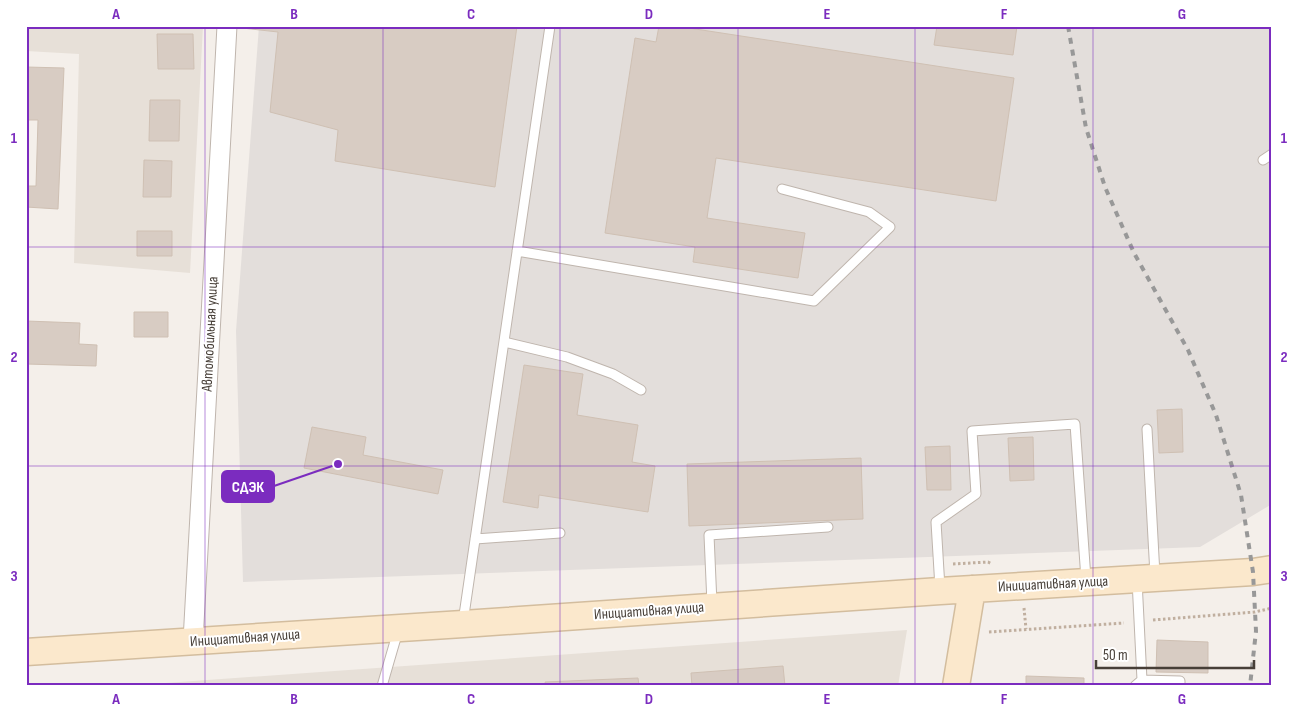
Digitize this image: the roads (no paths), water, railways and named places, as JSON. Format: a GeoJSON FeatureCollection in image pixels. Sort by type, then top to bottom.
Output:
{"type":"FeatureCollection","features":[{"type":"Feature","properties":{"kind":"main road","name":"Инициативная улица"},"geometry":{"type":"LineString","coordinates":[[26,652],[1253,572],[1272,569]]}},
{"type":"Feature","properties":{"kind":"main road"},"geometry":{"type":"LineString","coordinates":[[956,686],[972,589]]}},
{"type":"Feature","properties":{"kind":"street","name":"Автомобильная улица"},"geometry":{"type":"LineString","coordinates":[[193,641],[227,26]]}},
{"type":"Feature","properties":{"kind":"lane"},"geometry":{"type":"LineString","coordinates":[[463,624],[550,26]]}},
{"type":"Feature","properties":{"kind":"lane"},"geometry":{"type":"LineString","coordinates":[[1263,160],[1272,154]]}},
{"type":"Feature","properties":{"kind":"lane"},"geometry":{"type":"LineString","coordinates":[[518,251],[814,301],[890,228],[869,212],[782,189]]}},
{"type":"Feature","properties":{"kind":"lane"},"geometry":{"type":"LineString","coordinates":[[504,342],[566,357],[614,374],[641,390]]}},
{"type":"Feature","properties":{"kind":"lane"},"geometry":{"type":"LineString","coordinates":[[940,591],[936,522],[976,494],[972,431],[1075,424],[1086,582]]}},
{"type":"Feature","properties":{"kind":"lane"},"geometry":{"type":"LineString","coordinates":[[1147,429],[1146,578],[1139,622],[1138,683],[1180,681],[1180,686]]}},
{"type":"Feature","properties":{"kind":"lane"},"geometry":{"type":"LineString","coordinates":[[712,607],[709,535],[828,527]]}},
{"type":"Feature","properties":{"kind":"lane"},"geometry":{"type":"LineString","coordinates":[[476,539],[560,532]]}},
{"type":"Feature","properties":{"kind":"lane"},"geometry":{"type":"LineString","coordinates":[[382,686],[399,628]]}},
{"type":"Feature","properties":{"kind":"railway"},"geometry":{"type":"LineString","coordinates":[[1068,26],[1086,128],[1105,187],[1134,253],[1188,350],[1216,415],[1241,495],[1253,572],[1256,631],[1250,686]]}},
{"type":"Feature","properties":{"kind":"place","name":"СДЭК"},"geometry":{"type":"Point","coordinates":[338,464]}}]}
